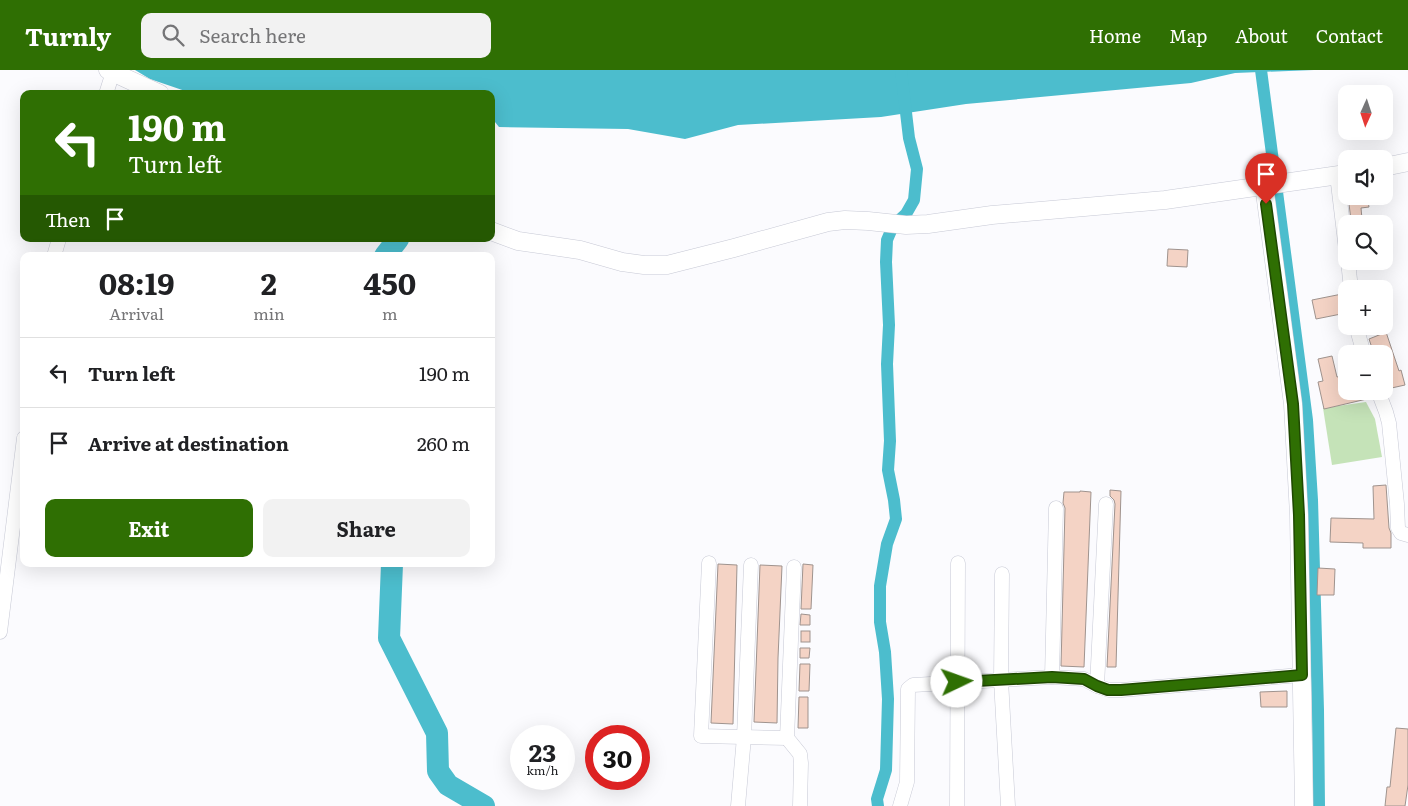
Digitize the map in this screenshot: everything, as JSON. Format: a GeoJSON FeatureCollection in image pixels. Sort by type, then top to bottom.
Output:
{"type":"FeatureCollection","features":[{"type":"Feature","properties":{"kind":"street"},"geometry":{"type":"LineString","coordinates":[[107,90],[110,71],[151,90]]}},
{"type":"Feature","properties":{"kind":"street"},"geometry":{"type":"LineString","coordinates":[[1393,164],[1408,162]]}},
{"type":"Feature","properties":{"kind":"street"},"geometry":{"type":"LineString","coordinates":[[495,232],[518,241],[580,250],[622,262],[657,266],[734,248],[828,222],[845,220],[906,225],[928,224],[992,215],[1165,200],[1338,175]]}},
{"type":"Feature","properties":{"kind":"street"},"geometry":{"type":"LineString","coordinates":[[1273,184],[1293,412],[1299,515],[1304,806]]}},
{"type":"Feature","properties":{"kind":"street"},"geometry":{"type":"LineString","coordinates":[[1381,400],[1386,412],[1401,479],[1398,528],[1401,532],[1408,535]]}},
{"type":"Feature","properties":{"kind":"street"},"geometry":{"type":"LineString","coordinates":[[0,632],[20,470]]}},
{"type":"Feature","properties":{"kind":"street"},"geometry":{"type":"LineString","coordinates":[[1097,686],[1106,504]]}},
{"type":"Feature","properties":{"kind":"street"},"geometry":{"type":"LineString","coordinates":[[1052,677],[1056,508]]}},
{"type":"Feature","properties":{"kind":"street"},"geometry":{"type":"LineString","coordinates":[[708,563],[701,736],[787,738]]}},
{"type":"Feature","properties":{"kind":"street"},"geometry":{"type":"LineString","coordinates":[[957,806],[958,563]]}},
{"type":"Feature","properties":{"kind":"street"},"geometry":{"type":"LineString","coordinates":[[738,806],[744,737],[751,565]]}},
{"type":"Feature","properties":{"kind":"street"},"geometry":{"type":"LineString","coordinates":[[794,567],[787,738],[800,754],[800,806]]}},
{"type":"Feature","properties":{"kind":"street"},"geometry":{"type":"LineString","coordinates":[[1002,574],[1001,680],[1008,806]]}},
{"type":"Feature","properties":{"kind":"street"},"geometry":{"type":"LineString","coordinates":[[900,806],[906,782],[908,690],[913,685],[1052,677],[1084,679],[1108,690],[1121,690],[1302,675]]}},
{"type":"Feature","properties":{"kind":"green space"},"geometry":{"type":"Polygon","coordinates":[[[1366,402],[1375,419],[1382,457],[1332,465],[1323,408],[1366,402]]]}},
{"type":"Feature","properties":{"kind":"water"},"geometry":{"type":"Polygon","coordinates":[[[135,70],[1314,70],[1235,73],[1191,83],[966,104],[881,117],[738,125],[685,139],[628,129],[499,127],[495,122],[495,90],[182,90],[150,79],[135,70]]]}},
{"type":"Feature","properties":{"kind":"building"},"geometry":{"type":"Polygon","coordinates":[[[1349,205],[1369,205],[1369,207],[1361,208],[1362,215],[1350,215],[1349,205]]]}},
{"type":"Feature","properties":{"kind":"building"},"geometry":{"type":"Polygon","coordinates":[[[1168,249],[1188,250],[1187,267],[1167,266],[1168,249]]]}},
{"type":"Feature","properties":{"kind":"building"},"geometry":{"type":"Polygon","coordinates":[[[1338,295],[1338,315],[1316,319],[1312,300],[1338,295]]]}},
{"type":"Feature","properties":{"kind":"building"},"geometry":{"type":"Polygon","coordinates":[[[1379,335],[1387,335],[1391,345],[1371,345],[1369,339],[1379,335]]]}},
{"type":"Feature","properties":{"kind":"building"},"geometry":{"type":"Polygon","coordinates":[[[1393,353],[1399,371],[1401,370],[1405,385],[1393,388],[1393,353]]]}},
{"type":"Feature","properties":{"kind":"building"},"geometry":{"type":"Polygon","coordinates":[[[1332,356],[1338,377],[1338,400],[1362,400],[1324,409],[1318,382],[1323,381],[1318,359],[1332,356]]]}},
{"type":"Feature","properties":{"kind":"building"},"geometry":{"type":"Polygon","coordinates":[[[1386,485],[1391,548],[1363,548],[1363,543],[1330,542],[1331,518],[1374,519],[1373,486],[1386,485]]]}},
{"type":"Feature","properties":{"kind":"building"},"geometry":{"type":"Polygon","coordinates":[[[1110,490],[1121,491],[1116,667],[1107,667],[1115,504],[1110,496],[1110,490]]]}},
{"type":"Feature","properties":{"kind":"building"},"geometry":{"type":"Polygon","coordinates":[[[1064,492],[1091,492],[1084,667],[1061,666],[1064,492]]]}},
{"type":"Feature","properties":{"kind":"building"},"geometry":{"type":"Polygon","coordinates":[[[718,564],[737,565],[733,724],[711,723],[718,564]]]}},
{"type":"Feature","properties":{"kind":"building"},"geometry":{"type":"Polygon","coordinates":[[[803,564],[813,565],[811,609],[801,609],[803,564]]]}},
{"type":"Feature","properties":{"kind":"building"},"geometry":{"type":"Polygon","coordinates":[[[760,565],[782,566],[777,723],[754,722],[760,565]]]}},
{"type":"Feature","properties":{"kind":"building"},"geometry":{"type":"Polygon","coordinates":[[[1318,568],[1335,569],[1334,595],[1317,595],[1318,568]]]}},
{"type":"Feature","properties":{"kind":"building"},"geometry":{"type":"Polygon","coordinates":[[[801,614],[810,615],[810,625],[800,625],[801,614]]]}},
{"type":"Feature","properties":{"kind":"building"},"geometry":{"type":"Polygon","coordinates":[[[801,631],[810,631],[810,642],[801,642],[801,631]]]}},
{"type":"Feature","properties":{"kind":"building"},"geometry":{"type":"Polygon","coordinates":[[[800,648],[810,648],[809,658],[800,658],[800,648]]]}},
{"type":"Feature","properties":{"kind":"building"},"geometry":{"type":"Polygon","coordinates":[[[800,664],[810,664],[809,691],[799,691],[800,664]]]}},
{"type":"Feature","properties":{"kind":"building"},"geometry":{"type":"Polygon","coordinates":[[[1287,691],[1287,707],[1261,707],[1260,692],[1287,691]]]}},
{"type":"Feature","properties":{"kind":"building"},"geometry":{"type":"Polygon","coordinates":[[[799,697],[808,697],[808,728],[798,728],[799,697]]]}},
{"type":"Feature","properties":{"kind":"building"},"geometry":{"type":"Polygon","coordinates":[[[1396,728],[1408,729],[1408,785],[1405,806],[1385,806],[1387,787],[1390,787],[1396,728]]]}},
{"type":"Feature","properties":{"kind":"waterway"},"geometry":{"type":"LineString","coordinates":[[878,806],[877,799],[886,770],[888,699],[885,652],[880,622],[880,586],[887,544],[896,519],[888,470],[890,441],[887,364],[889,325],[886,262],[887,240],[893,226],[906,214],[914,200],[917,169],[909,138],[901,70]]}},
{"type":"Feature","properties":{"kind":"waterway"},"geometry":{"type":"LineString","coordinates":[[1261,70],[1307,420],[1312,500],[1319,806]]}},
{"type":"Feature","properties":{"kind":"waterway"},"geometry":{"type":"LineString","coordinates":[[388,252],[396,242]]}},
{"type":"Feature","properties":{"kind":"waterway"},"geometry":{"type":"LineString","coordinates":[[392,567],[389,638],[437,733],[438,771],[448,785],[484,806]]}},
{"type":"Feature","properties":{"kind":"route"},"geometry":{"type":"LineString","coordinates":[[957,682],[1052,677],[1084,679],[1108,690],[1121,690],[1302,675],[1299,515],[1293,404],[1266,204]]}}]}
